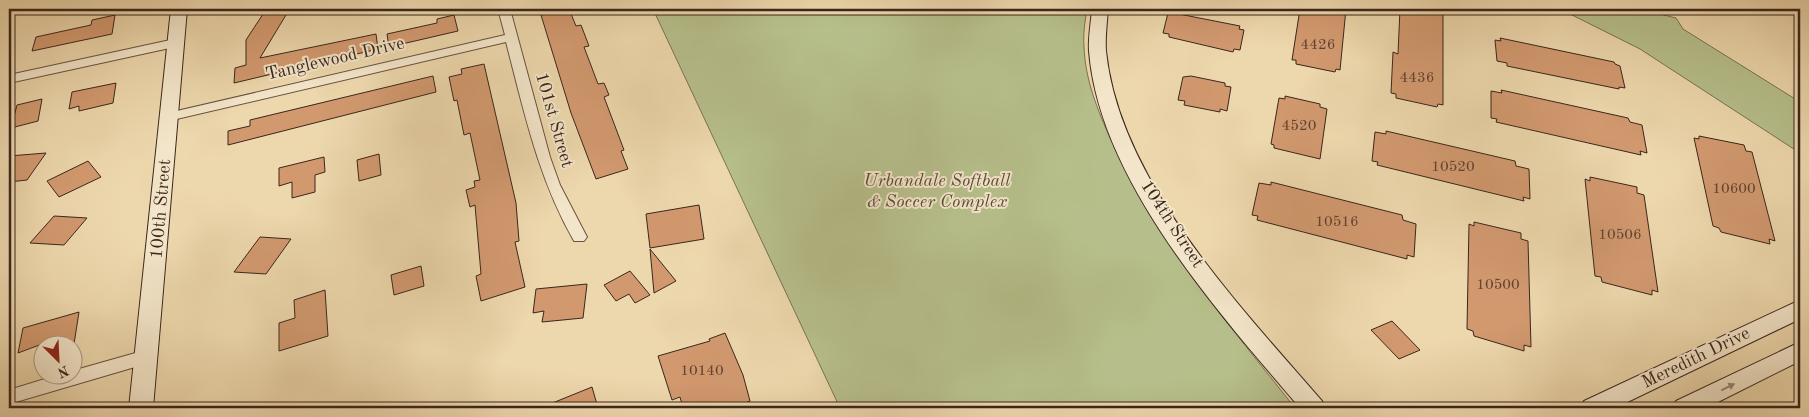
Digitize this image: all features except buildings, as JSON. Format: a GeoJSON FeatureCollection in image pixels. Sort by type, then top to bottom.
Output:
{"type":"FeatureCollection","features":[{"type":"Feature","properties":{"kind":"street","name":"100th Street"},"geometry":{"type":"LineString","coordinates":[[141,408],[164,183],[168,117],[179,9]]}},
{"type":"Feature","properties":{"kind":"street","name":"101st Street"},"geometry":{"type":"LineString","coordinates":[[504,9],[543,157],[553,185],[579,236]]}},
{"type":"Feature","properties":{"kind":"street","name":"104th Street"},"geometry":{"type":"LineString","coordinates":[[1100,9],[1098,53],[1106,90],[1113,116],[1145,184],[1191,258],[1232,311],[1314,408]]}},
{"type":"Feature","properties":{"kind":"street","name":"Tanglewood Drive"},"geometry":{"type":"LineString","coordinates":[[168,117],[512,37]]}},
{"type":"Feature","properties":{"kind":"street"},"geometry":{"type":"LineString","coordinates":[[9,79],[175,43]]}},
{"type":"Feature","properties":{"kind":"street","name":"Meredith Drive"},"geometry":{"type":"LineString","coordinates":[[1592,408],[1800,309]]}},
{"type":"Feature","properties":{"kind":"street"},"geometry":{"type":"LineString","coordinates":[[1684,408],[1800,351]]}},
{"type":"Feature","properties":{"kind":"street"},"geometry":{"type":"LineString","coordinates":[[9,397],[146,357]]}},
{"type":"Feature","properties":{"kind":"green space","name":"Urbandale Softball & Soccer Complex"},"geometry":{"type":"Polygon","coordinates":[[[653,9],[1087,9],[1084,28],[1085,59],[1093,95],[1101,118],[1129,177],[1149,212],[1194,280],[1295,408],[840,408],[653,9]]]}},
{"type":"Feature","properties":{"kind":"green space"},"geometry":{"type":"Polygon","coordinates":[[[1560,9],[1640,9],[1676,18],[1683,29],[1800,102],[1800,153],[1640,49],[1560,9]]]}}]}
